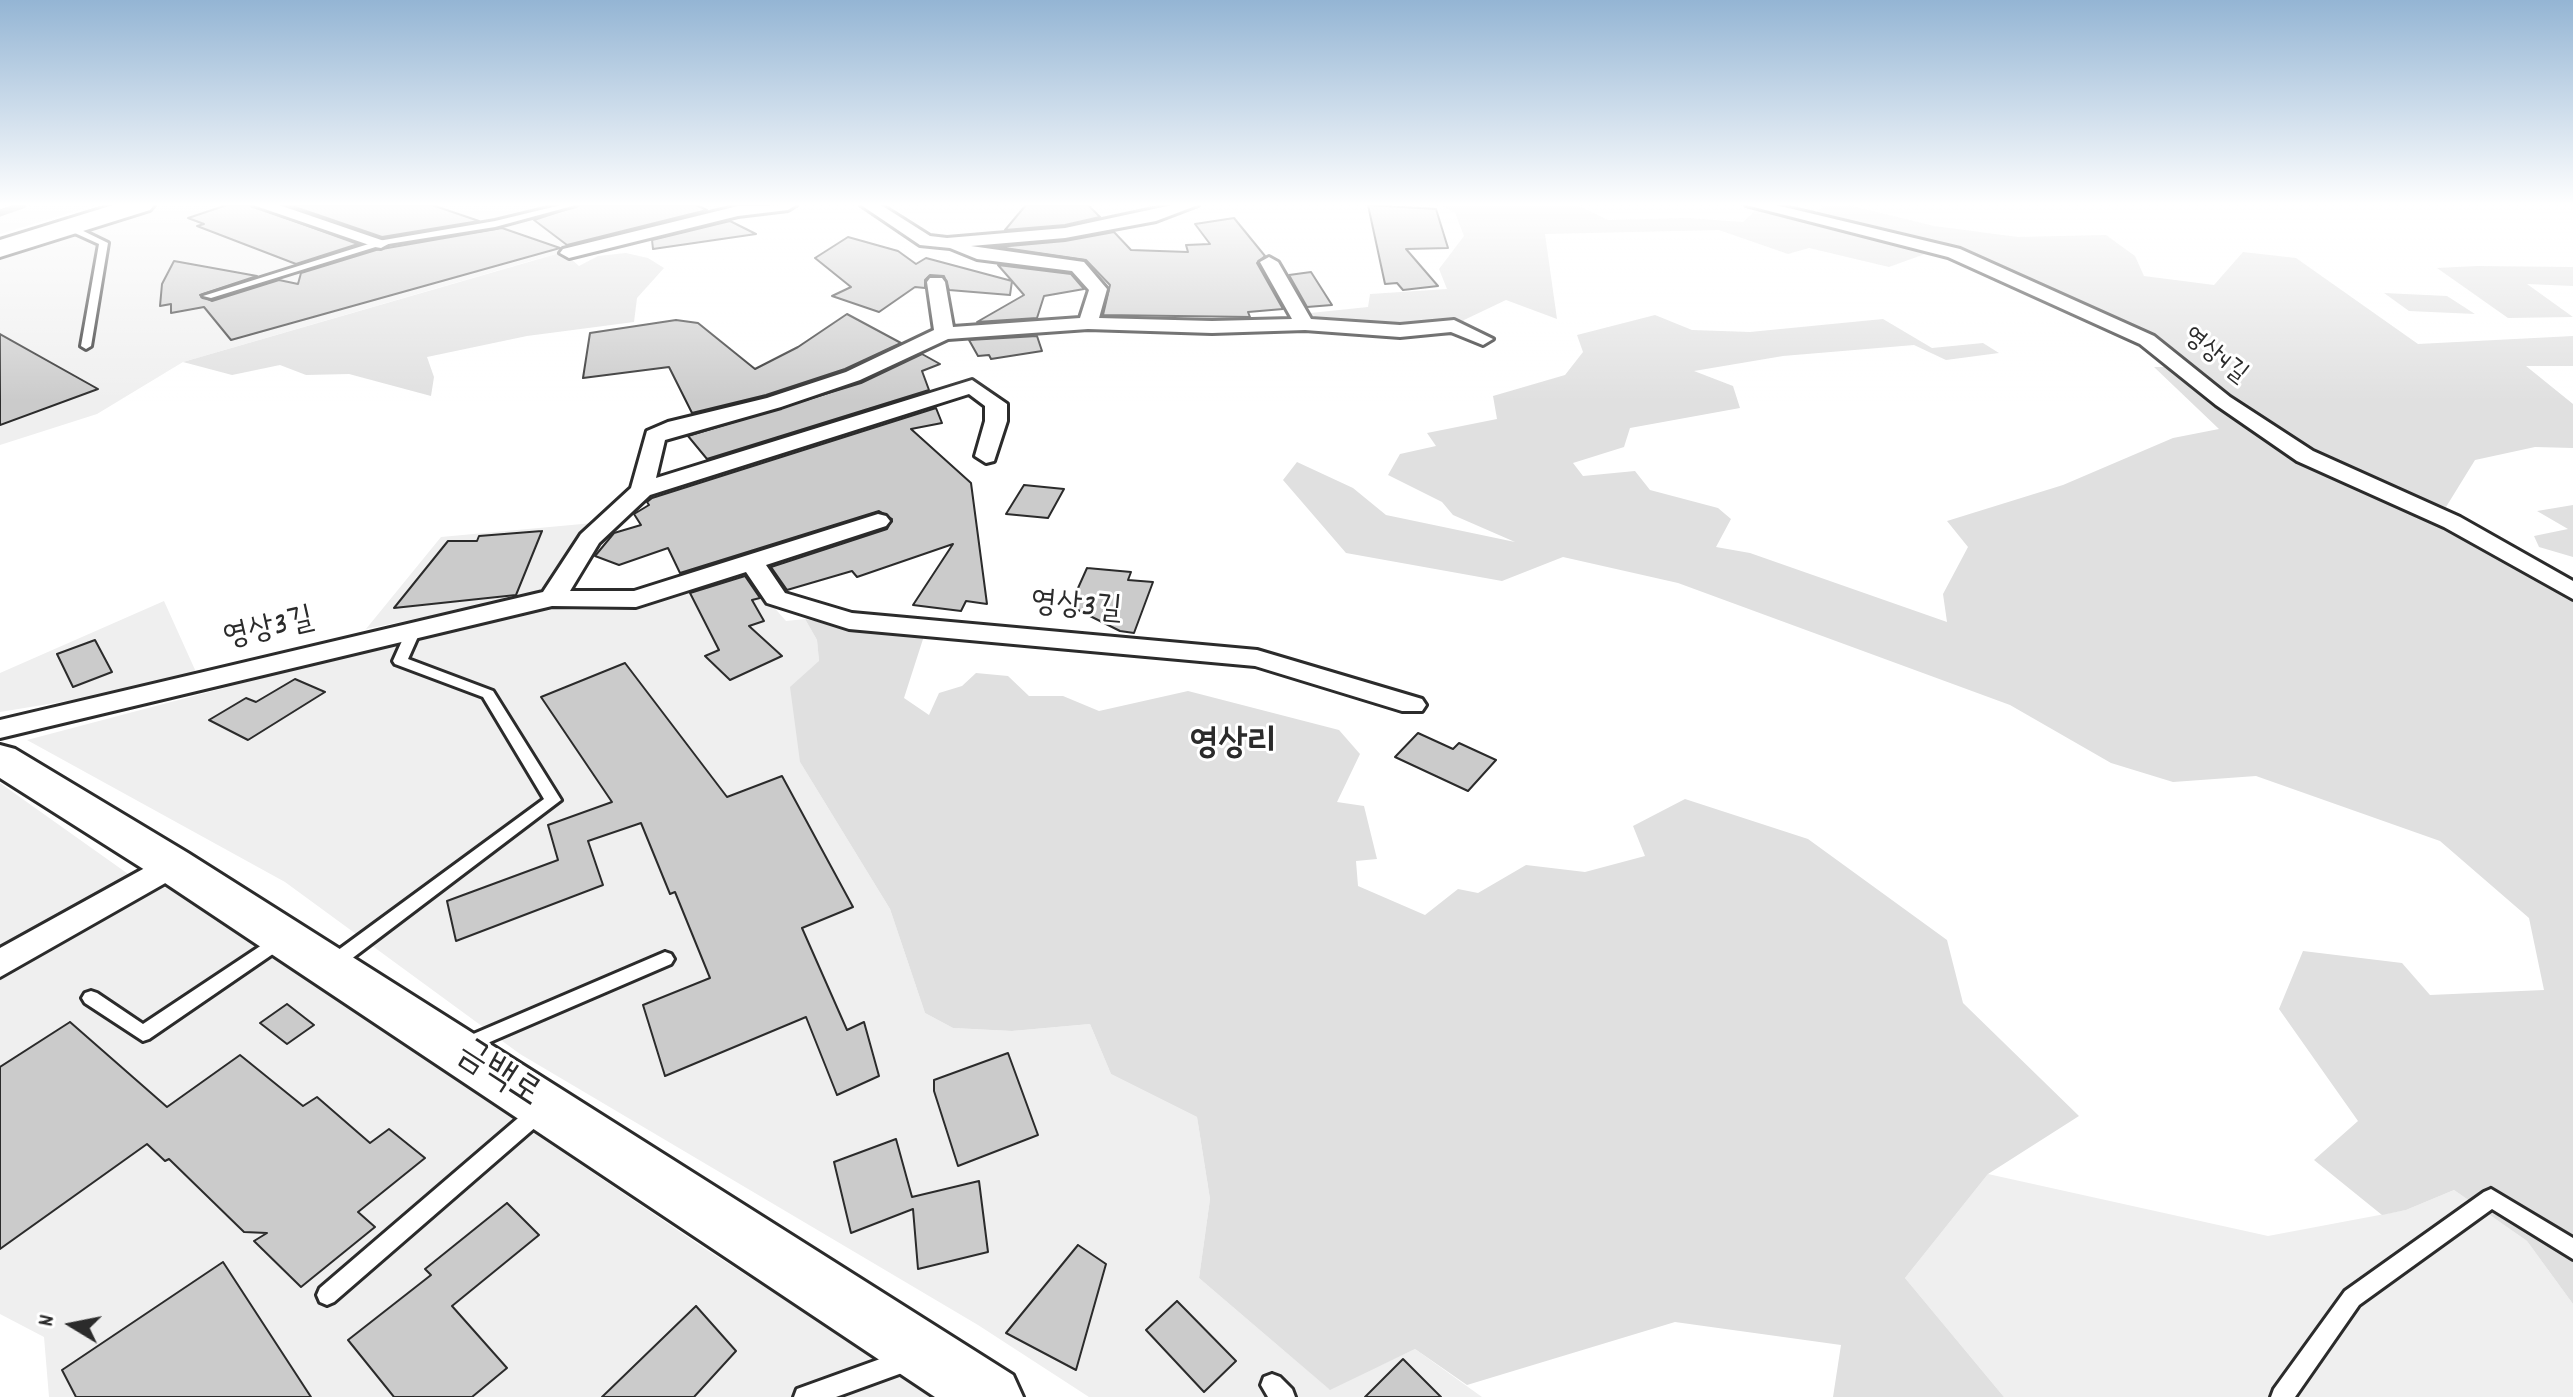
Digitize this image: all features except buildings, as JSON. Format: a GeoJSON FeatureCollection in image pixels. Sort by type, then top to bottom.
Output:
{"type":"FeatureCollection","features":[{"type":"Feature","properties":{"kind":"street"},"geometry":{"type":"LineString","coordinates":[[1082,270],[1098,289],[1088,323]]}},
{"type":"Feature","properties":{"kind":"street"},"geometry":{"type":"LineString","coordinates":[[1274,270],[1305,324]]}},
{"type":"Feature","properties":{"kind":"street","name":"영상4길"},"geometry":{"type":"LineString","coordinates":[[1992,270],[2133,333],[2305,456],[2452,522],[2573,591]]}},
{"type":"Feature","properties":{"kind":"street"},"geometry":{"type":"LineString","coordinates":[[936,282],[944,333]]}},
{"type":"Feature","properties":{"kind":"street"},"geometry":{"type":"LineString","coordinates":[[642,490],[655,436],[676,427],[774,403],[853,376],[944,333],[1088,323],[1212,327],[1305,324],[1400,331],[1454,326],[1483,339]]}},
{"type":"Feature","properties":{"kind":"street"},"geometry":{"type":"LineString","coordinates":[[552,598],[590,539],[642,490],[972,386],[996,404],[996,421],[986,456]]}},
{"type":"Feature","properties":{"kind":"street","name":"영상3길"},"geometry":{"type":"LineString","coordinates":[[0,729],[552,598],[636,599],[878,521]]}},
{"type":"Feature","properties":{"kind":"street","name":"영상3길"},"geometry":{"type":"LineString","coordinates":[[751,561],[776,598],[849,621],[1257,658],[1412,705]]}},
{"type":"Feature","properties":{"kind":"street","name":"금백로"},"geometry":{"type":"LineString","coordinates":[[0,759],[284,937],[991,1397]]}},
{"type":"Feature","properties":{"kind":"street"},"geometry":{"type":"LineString","coordinates":[[0,964],[172,865]]}},
{"type":"Feature","properties":{"kind":"lane"},"geometry":{"type":"LineString","coordinates":[[86,346],[99,270]]}},
{"type":"Feature","properties":{"kind":"lane"},"geometry":{"type":"LineString","coordinates":[[208,296],[292,270]]}},
{"type":"Feature","properties":{"kind":"lane"},"geometry":{"type":"LineString","coordinates":[[328,967],[553,800],[488,694],[400,661],[413,632]]}},
{"type":"Feature","properties":{"kind":"lane"},"geometry":{"type":"LineString","coordinates":[[91,998],[143,1034],[284,937]]}},
{"type":"Feature","properties":{"kind":"lane"},"geometry":{"type":"LineString","coordinates":[[455,1049],[665,959]]}},
{"type":"Feature","properties":{"kind":"lane"},"geometry":{"type":"LineString","coordinates":[[327,1295],[545,1107]]}},
{"type":"Feature","properties":{"kind":"lane"},"geometry":{"type":"LineString","coordinates":[[2282,1397],[2352,1298],[2491,1198],[2573,1249]]}},
{"type":"Feature","properties":{"kind":"lane"},"geometry":{"type":"LineString","coordinates":[[805,1397],[924,1354]]}},
{"type":"Feature","properties":{"kind":"shaded area"},"geometry":{"type":"Polygon","coordinates":[[[0,270],[499,270],[183,362],[97,414],[0,445],[0,270]]]}},
{"type":"Feature","properties":{"kind":"shaded area"},"geometry":{"type":"Polygon","coordinates":[[[500,270],[662,270],[637,298],[634,322],[527,336],[427,357],[434,377],[431,396],[349,374],[306,375],[280,365],[232,375],[183,362],[500,270]]]}},
{"type":"Feature","properties":{"kind":"shaded area"},"geometry":{"type":"Polygon","coordinates":[[[1439,270],[1550,270],[1557,319],[1506,300],[1464,320],[1452,336],[1308,330],[1291,315],[1368,307],[1370,294],[1447,289],[1439,270]]]}},
{"type":"Feature","properties":{"kind":"shaded area"},"geometry":{"type":"Polygon","coordinates":[[[2012,270],[2141,270],[2144,276],[2214,285],[2227,270],[2313,270],[2418,344],[2573,336],[2573,366],[2526,366],[2573,404],[2573,448],[2535,447],[2475,460],[2446,507],[2375,482],[2573,599],[2573,1304],[2527,1241],[2454,1190],[2406,1210],[2382,1215],[2314,1160],[2358,1121],[2279,1009],[2303,951],[2402,963],[2430,995],[2544,990],[2529,918],[2440,841],[2256,776],[2173,782],[2111,763],[2010,705],[1678,583],[1563,557],[1502,581],[1346,553],[1283,480],[1297,462],[1353,488],[1386,515],[1515,542],[1453,515],[1442,502],[1388,475],[1400,454],[1436,446],[1427,433],[1497,419],[1493,396],[1565,375],[1583,352],[1577,335],[1655,315],[1692,330],[1750,332],[1883,319],[1932,348],[1983,343],[1999,353],[1946,360],[1914,345],[1783,356],[1694,371],[1733,386],[1740,408],[1630,428],[1624,447],[1573,463],[1583,476],[1635,471],[1650,490],[1718,508],[1731,519],[1716,547],[1750,553],[1947,622],[1943,594],[1968,547],[1947,521],[2063,485],[2173,438],[2219,429],[2154,367],[2187,367],[2133,327],[2012,270]]]}},
{"type":"Feature","properties":{"kind":"shaded area"},"geometry":{"type":"Polygon","coordinates":[[[2440,270],[2573,270],[2573,286],[2527,284],[2573,317],[2508,318],[2440,270]]]}},
{"type":"Feature","properties":{"kind":"shaded area"},"geometry":{"type":"Polygon","coordinates":[[[2384,293],[2447,296],[2475,314],[2409,311],[2384,293]]]}},
{"type":"Feature","properties":{"kind":"shaded area"},"geometry":{"type":"Polygon","coordinates":[[[2573,505],[2573,557],[2539,547],[2534,536],[2568,529],[2537,511],[2573,505]]]}},
{"type":"Feature","properties":{"kind":"shaded area"},"geometry":{"type":"Polygon","coordinates":[[[593,523],[542,593],[366,629],[441,537],[593,523]]]}},
{"type":"Feature","properties":{"kind":"shaded area"},"geometry":{"type":"Polygon","coordinates":[[[743,572],[786,621],[805,619],[817,640],[819,661],[800,762],[890,909],[925,1013],[953,1028],[1012,1031],[1090,1024],[1111,1074],[1197,1117],[1210,1199],[1199,1278],[1329,1389],[1415,1349],[1482,1397],[1089,1397],[978,1325],[520,1054],[285,882],[27,740],[383,646],[556,606],[638,608],[743,572]]]}},
{"type":"Feature","properties":{"kind":"shaded area"},"geometry":{"type":"Polygon","coordinates":[[[164,601],[196,672],[91,697],[0,712],[0,673],[164,601]]]}},
{"type":"Feature","properties":{"kind":"shaded area"},"geometry":{"type":"Polygon","coordinates":[[[805,619],[884,635],[924,636],[904,698],[929,715],[939,693],[962,686],[976,673],[1008,676],[1029,696],[1063,696],[1099,711],[1188,691],[1339,730],[1360,754],[1337,802],[1364,806],[1377,859],[1356,861],[1358,886],[1425,915],[1458,889],[1478,893],[1526,865],[1585,872],[1645,856],[1633,826],[1685,799],[1808,839],[1947,940],[1963,1003],[2079,1116],[1988,1174],[1905,1278],[2004,1397],[1833,1397],[1841,1345],[1675,1322],[1467,1385],[1415,1349],[1330,1390],[1199,1278],[1210,1199],[1197,1117],[1111,1074],[1090,1024],[1012,1031],[953,1028],[925,1013],[890,909],[800,762],[790,687],[819,661],[817,640],[805,619]]]}},
{"type":"Feature","properties":{"kind":"shaded area"},"geometry":{"type":"Polygon","coordinates":[[[0,783],[131,876],[0,950],[0,783]]]}},
{"type":"Feature","properties":{"kind":"shaded area"},"geometry":{"type":"Polygon","coordinates":[[[160,880],[704,1248],[935,1397],[49,1397],[44,1337],[0,1314],[0,976],[160,880]]]}},
{"type":"Feature","properties":{"kind":"shaded area"},"geometry":{"type":"Polygon","coordinates":[[[1988,1174],[2268,1236],[2406,1210],[2454,1190],[2527,1241],[2573,1304],[2573,1397],[2004,1397],[1905,1278],[1988,1174]]]}},
{"type":"Feature","properties":{"kind":"district","name":"영상리"},"geometry":{"type":"Point","coordinates":[1233,747]}}]}
